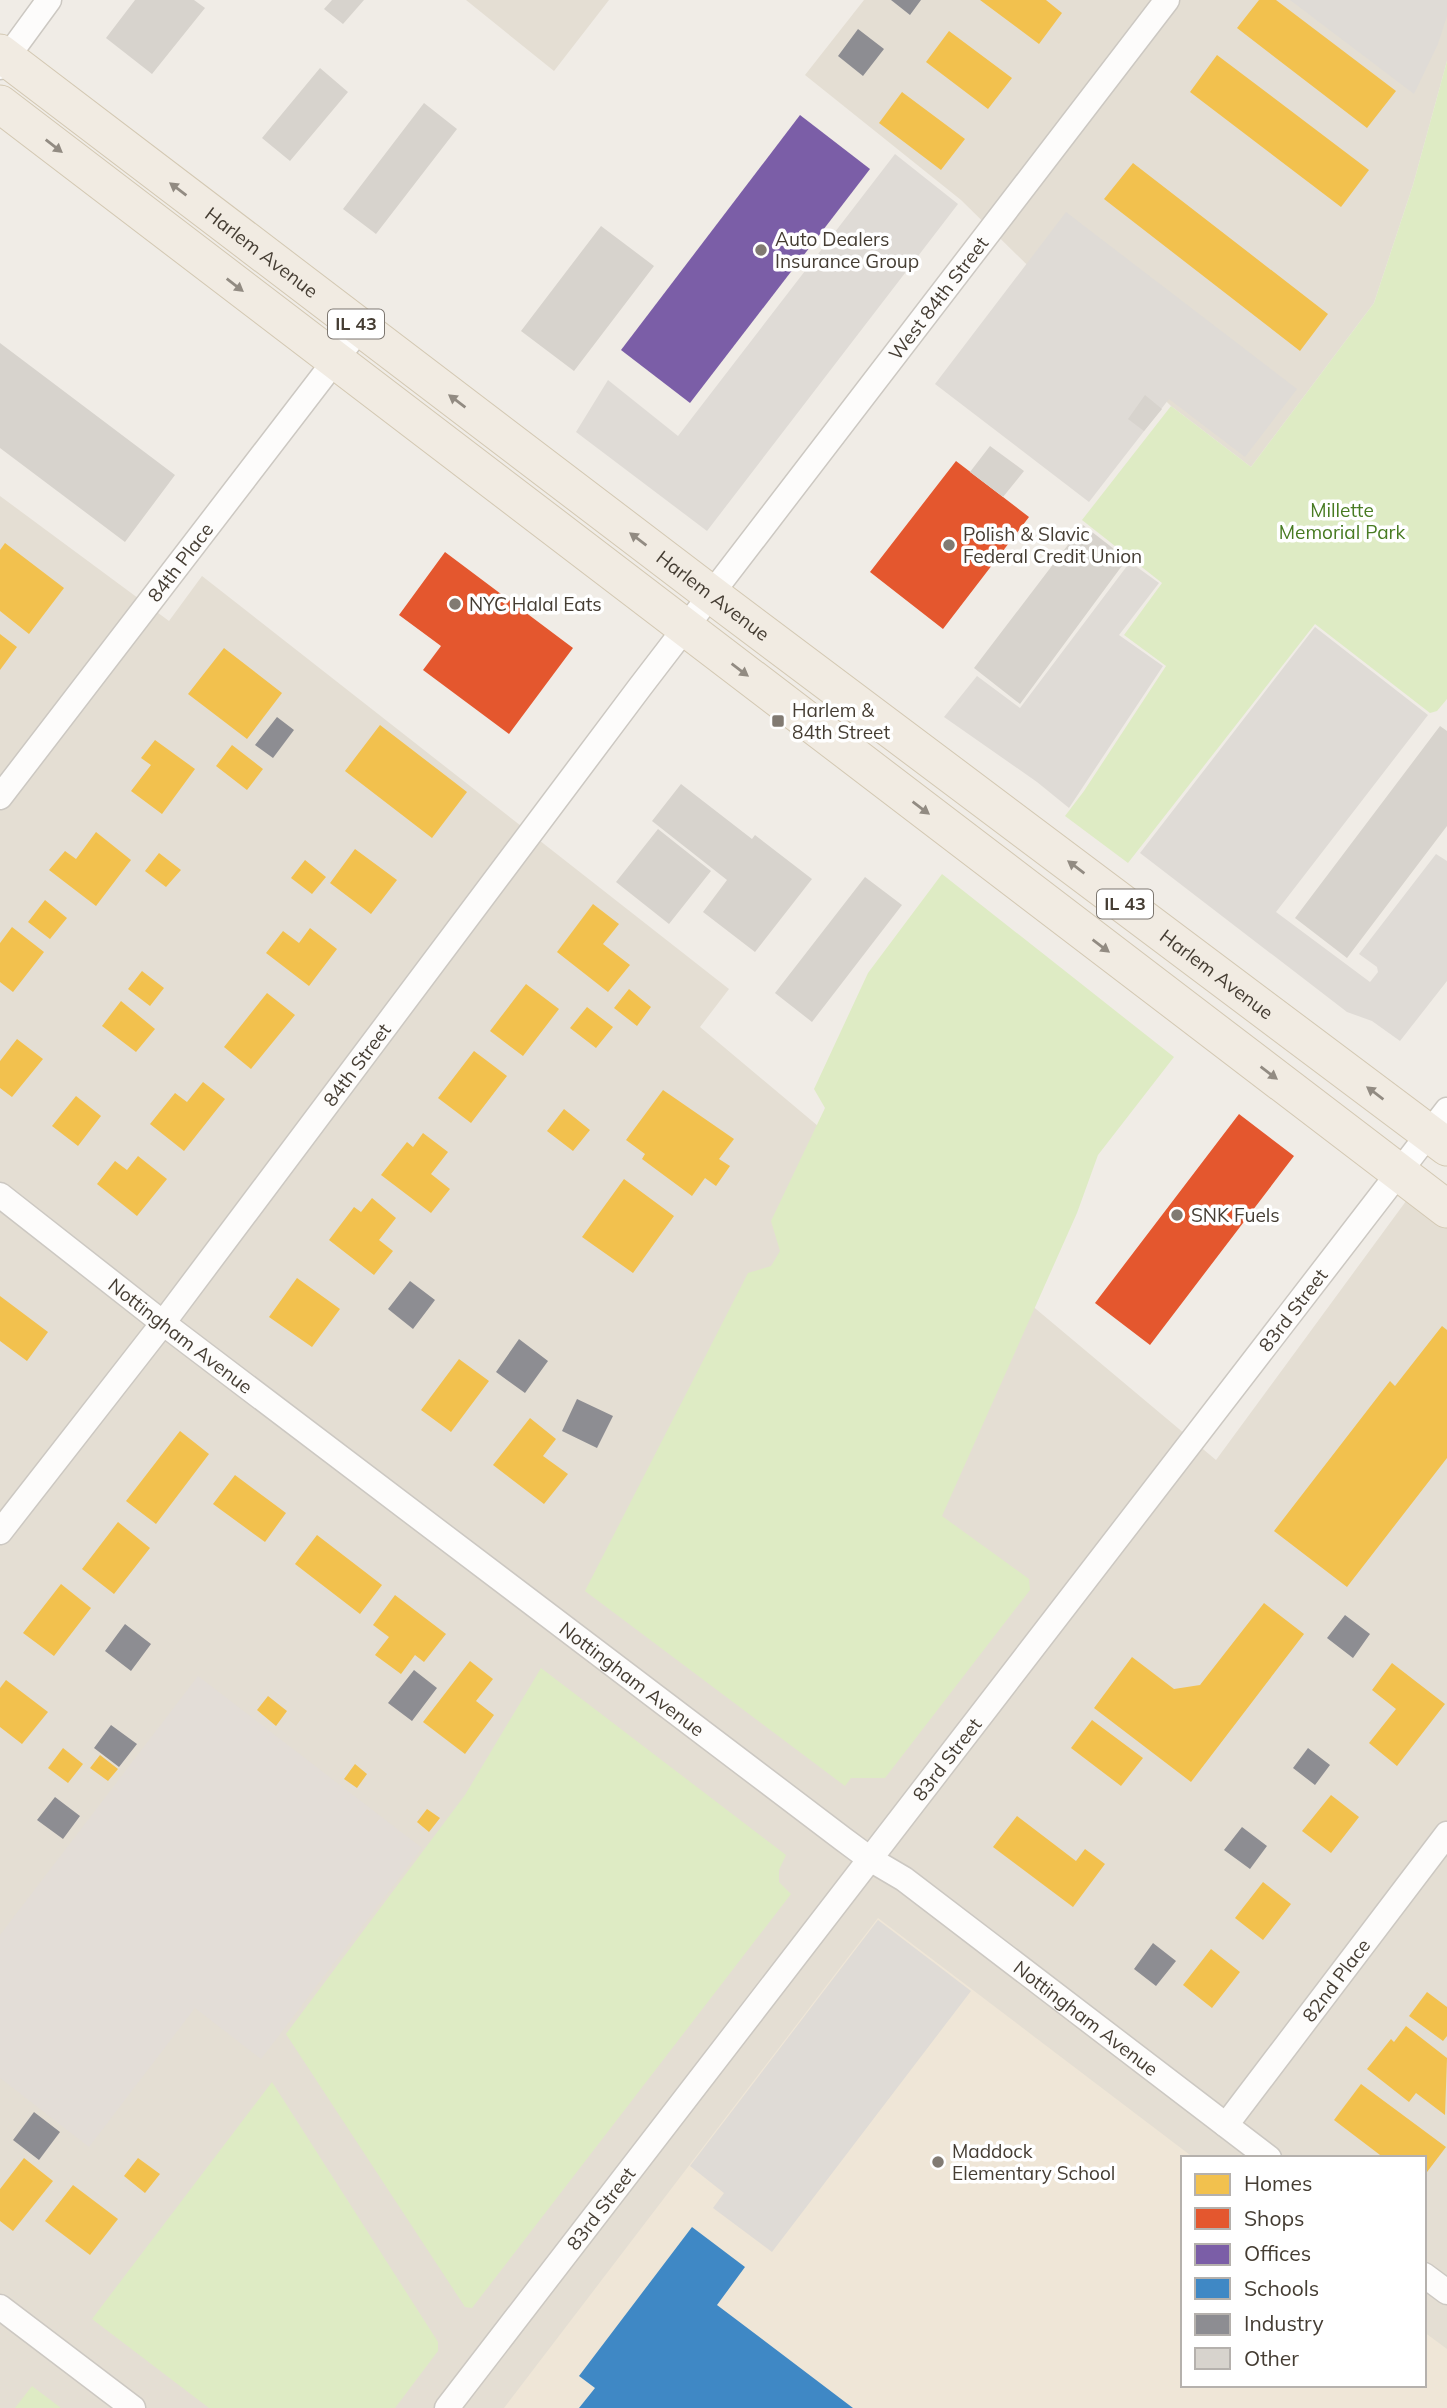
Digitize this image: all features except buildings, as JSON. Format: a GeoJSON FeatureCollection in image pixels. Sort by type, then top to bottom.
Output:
{"type":"FeatureCollection","features":[{"type":"Feature","properties":{"kind":"main road","name":"Harlem Avenue"},"geometry":{"type":"LineString","coordinates":[[2,60],[712,595],[1441,1130]]}},
{"type":"Feature","properties":{"kind":"main road","name":"IL 43"},"geometry":{"type":"LineString","coordinates":[[0,104],[1447,1209]]}},
{"type":"Feature","properties":{"kind":"street"},"geometry":{"type":"LineString","coordinates":[[2,60],[49,0]]}},
{"type":"Feature","properties":{"kind":"street","name":"West 84th Street"},"geometry":{"type":"LineString","coordinates":[[712,595],[1167,0]]}},
{"type":"Feature","properties":{"kind":"street","name":"84th Place"},"geometry":{"type":"LineString","coordinates":[[0,797],[360,328]]}},
{"type":"Feature","properties":{"kind":"street","name":"84th Street"},"geometry":{"type":"LineString","coordinates":[[0,1532],[163,1322],[712,595]]}},
{"type":"Feature","properties":{"kind":"street","name":"83rd Street"},"geometry":{"type":"LineString","coordinates":[[447,2408],[1399,1172],[1441,1130]]}},
{"type":"Feature","properties":{"kind":"street","name":"Nottingham Avenue"},"geometry":{"type":"LineString","coordinates":[[0,1195],[870,1859],[904,1879],[1266,2156]]}},
{"type":"Feature","properties":{"kind":"street","name":"82nd Place"},"geometry":{"type":"LineString","coordinates":[[1226,2124],[1447,1835]]}},
{"type":"Feature","properties":{"kind":"street"},"geometry":{"type":"LineString","coordinates":[[1426,2276],[1447,2292]]}},
{"type":"Feature","properties":{"kind":"street"},"geometry":{"type":"LineString","coordinates":[[0,2307],[133,2408]]}},
{"type":"Feature","properties":{"kind":"shaded area"},"geometry":{"type":"Polygon","coordinates":[[[466,0],[609,0],[554,71],[466,0]]]}},
{"type":"Feature","properties":{"kind":"shaded area"},"geometry":{"type":"Polygon","coordinates":[[[864,0],[1447,0],[1447,61],[1413,185],[1374,303],[1251,467],[1171,406],[961,200],[805,75],[864,0]]]}},
{"type":"Feature","properties":{"kind":"shaded area"},"geometry":{"type":"Polygon","coordinates":[[[1290,0],[1447,0],[1447,16],[1438,44],[1414,94],[1290,0]]]}},
{"type":"Feature","properties":{"kind":"shaded area"},"geometry":{"type":"Polygon","coordinates":[[[895,154],[958,204],[707,531],[576,432],[608,380],[678,436],[895,154]]]}},
{"type":"Feature","properties":{"kind":"shaded area"},"geometry":{"type":"Polygon","coordinates":[[[1066,212],[1297,389],[1245,457],[1169,399],[1089,502],[935,384],[1066,212]]]}},
{"type":"Feature","properties":{"kind":"shaded area"},"geometry":{"type":"Polygon","coordinates":[[[0,496],[169,621],[202,576],[729,989],[700,1027],[1216,1460],[1409,1197],[1447,1228],[1447,2408],[0,2408],[0,496]]]}},
{"type":"Feature","properties":{"kind":"shaded area"},"geometry":{"type":"Polygon","coordinates":[[[1130,562],[1159,583],[1119,635],[1163,666],[1069,808],[1037,782],[944,717],[977,676],[1020,708],[1130,562]]]}},
{"type":"Feature","properties":{"kind":"shaded area"},"geometry":{"type":"Polygon","coordinates":[[[1315,627],[1428,715],[1276,912],[1370,982],[1378,972],[1377,967],[1359,954],[1436,854],[1447,861],[1447,981],[1400,1041],[1372,1021],[1347,1012],[1140,853],[1315,627]]]}},
{"type":"Feature","properties":{"kind":"shaded area"},"geometry":{"type":"Polygon","coordinates":[[[198,1676],[422,1848],[261,2059],[195,2008],[89,2147],[0,2078],[0,1935],[198,1676]]]}},
{"type":"Feature","properties":{"kind":"shaded area","name":"Maddock Elementary School"},"geometry":{"type":"Polygon","coordinates":[[[878,1918],[1191,2156],[1181,2156],[1181,2387],[1426,2387],[1426,2333],[1447,2349],[1447,2408],[504,2408],[878,1918]]]}},
{"type":"Feature","properties":{"kind":"shaded area"},"geometry":{"type":"Polygon","coordinates":[[[878,1920],[971,1991],[772,2252],[713,2208],[724,2193],[690,2166],[878,1920]]]}},
{"type":"Feature","properties":{"kind":"green space","name":"Millette Memorial Park"},"geometry":{"type":"Polygon","coordinates":[[[1447,61],[1447,699],[1437,711],[1430,713],[1315,624],[1128,863],[1065,816],[1166,666],[1124,635],[1162,583],[1082,520],[1171,406],[1251,467],[1374,303],[1413,185],[1447,61]]]}},
{"type":"Feature","properties":{"kind":"green space"},"geometry":{"type":"Polygon","coordinates":[[[942,874],[1174,1057],[1098,1155],[1077,1213],[942,1516],[1029,1579],[1030,1590],[885,1778],[851,1778],[845,1786],[585,1591],[748,1273],[771,1266],[780,1251],[771,1221],[825,1108],[814,1089],[868,973],[942,874]]]}},
{"type":"Feature","properties":{"kind":"green space"},"geometry":{"type":"Polygon","coordinates":[[[541,1668],[786,1855],[779,1870],[779,1882],[791,1894],[472,2308],[465,2307],[286,2034],[465,1795],[541,1668]]]}},
{"type":"Feature","properties":{"kind":"green space"},"geometry":{"type":"Polygon","coordinates":[[[272,2082],[438,2342],[438,2351],[395,2408],[209,2408],[92,2319],[272,2082]]]}},
{"type":"Feature","properties":{"kind":"green space"},"geometry":{"type":"Polygon","coordinates":[[[32,2386],[61,2408],[15,2408],[32,2386]]]}},
{"type":"Feature","properties":{"kind":"place","name":"Auto Dealers Insurance Group"},"geometry":{"type":"Point","coordinates":[761,250]}},
{"type":"Feature","properties":{"kind":"place","name":"Polish & Slavic Federal Credit Union"},"geometry":{"type":"Point","coordinates":[949,545]}},
{"type":"Feature","properties":{"kind":"place","name":"NYC Halal Eats"},"geometry":{"type":"Point","coordinates":[455,604]}},
{"type":"Feature","properties":{"kind":"place","name":"Harlem & 84th Street"},"geometry":{"type":"Point","coordinates":[778,721]}},
{"type":"Feature","properties":{"kind":"place","name":"SNK Fuels"},"geometry":{"type":"Point","coordinates":[1177,1215]}},
{"type":"Feature","properties":{"kind":"place","name":"Maddock Elementary School"},"geometry":{"type":"Point","coordinates":[938,2162]}}]}
